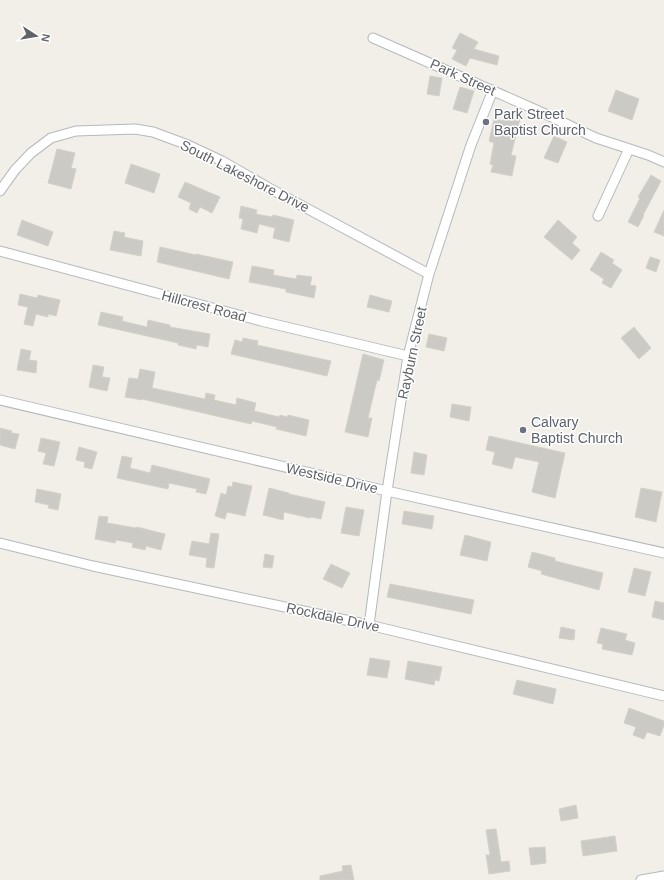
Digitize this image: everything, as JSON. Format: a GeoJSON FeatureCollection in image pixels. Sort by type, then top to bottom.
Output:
{"type":"FeatureCollection","features":[{"type":"Feature","properties":{"kind":"street","name":"Park Street"},"geometry":{"type":"LineString","coordinates":[[373,38],[493,90],[596,138],[648,155],[664,162]]}},
{"type":"Feature","properties":{"kind":"street","name":"Rayburn Street"},"geometry":{"type":"LineString","coordinates":[[369,625],[387,491],[408,356],[429,274],[471,145],[493,90]]}},
{"type":"Feature","properties":{"kind":"street","name":"South Lakeshore Drive"},"geometry":{"type":"LineString","coordinates":[[0,191],[15,170],[31,153],[51,138],[76,131],[135,129],[153,132],[188,145],[222,161],[429,274]]}},
{"type":"Feature","properties":{"kind":"street"},"geometry":{"type":"LineString","coordinates":[[598,216],[629,149]]}},
{"type":"Feature","properties":{"kind":"street","name":"Hillcrest Road"},"geometry":{"type":"LineString","coordinates":[[0,251],[261,321],[408,356]]}},
{"type":"Feature","properties":{"kind":"street","name":"Westside Drive"},"geometry":{"type":"LineString","coordinates":[[0,400],[387,491],[664,552]]}},
{"type":"Feature","properties":{"kind":"street","name":"Rockdale Drive"},"geometry":{"type":"LineString","coordinates":[[0,543],[93,566],[369,625],[664,696]]}},
{"type":"Feature","properties":{"kind":"street"},"geometry":{"type":"LineString","coordinates":[[641,880],[664,876]]}},
{"type":"Feature","properties":{"kind":"building"},"geometry":{"type":"Polygon","coordinates":[[[460,33],[478,42],[474,49],[499,56],[497,65],[470,58],[466,66],[452,59],[457,50],[452,48],[460,33]]]}},
{"type":"Feature","properties":{"kind":"building"},"geometry":{"type":"Polygon","coordinates":[[[430,76],[442,78],[439,96],[427,94],[430,76]]]}},
{"type":"Feature","properties":{"kind":"building"},"geometry":{"type":"Polygon","coordinates":[[[460,87],[474,91],[467,113],[453,109],[460,87]]]}},
{"type":"Feature","properties":{"kind":"building"},"geometry":{"type":"Polygon","coordinates":[[[616,90],[639,99],[632,120],[608,111],[616,90]]]}},
{"type":"Feature","properties":{"kind":"building"},"geometry":{"type":"Polygon","coordinates":[[[504,115],[520,119],[511,155],[516,156],[512,176],[491,172],[493,165],[490,164],[494,143],[489,141],[494,119],[503,121],[504,115]]]}},
{"type":"Feature","properties":{"kind":"building"},"geometry":{"type":"Polygon","coordinates":[[[554,136],[567,142],[558,163],[544,158],[554,136]]]}},
{"type":"Feature","properties":{"kind":"building"},"geometry":{"type":"Polygon","coordinates":[[[57,149],[75,153],[71,168],[76,169],[71,189],[48,183],[57,149]]]}},
{"type":"Feature","properties":{"kind":"building"},"geometry":{"type":"Polygon","coordinates":[[[131,164],[160,174],[154,193],[125,183],[131,164]]]}},
{"type":"Feature","properties":{"kind":"building"},"geometry":{"type":"Polygon","coordinates":[[[651,175],[661,181],[638,227],[628,222],[640,198],[638,197],[651,175]]]}},
{"type":"Feature","properties":{"kind":"building"},"geometry":{"type":"Polygon","coordinates":[[[185,182],[220,197],[212,213],[200,207],[197,213],[189,209],[191,203],[178,197],[185,182]]]}},
{"type":"Feature","properties":{"kind":"building"},"geometry":{"type":"Polygon","coordinates":[[[241,206],[257,210],[256,214],[272,217],[273,215],[294,220],[289,242],[273,238],[275,228],[259,224],[257,233],[241,229],[243,219],[239,218],[241,206]]]}},
{"type":"Feature","properties":{"kind":"building"},"geometry":{"type":"Polygon","coordinates":[[[664,210],[664,236],[654,232],[664,210]]]}},
{"type":"Feature","properties":{"kind":"building"},"geometry":{"type":"Polygon","coordinates":[[[22,220],[53,232],[48,246],[17,235],[22,220]]]}},
{"type":"Feature","properties":{"kind":"building"},"geometry":{"type":"Polygon","coordinates":[[[558,220],[577,237],[572,243],[580,250],[572,260],[544,237],[558,220]]]}},
{"type":"Feature","properties":{"kind":"building"},"geometry":{"type":"Polygon","coordinates":[[[114,231],[125,233],[124,237],[143,241],[141,256],[110,250],[114,231]]]}},
{"type":"Feature","properties":{"kind":"building"},"geometry":{"type":"Polygon","coordinates":[[[160,247],[233,262],[229,279],[157,262],[160,247]]]}},
{"type":"Feature","properties":{"kind":"building"},"geometry":{"type":"Polygon","coordinates":[[[601,252],[614,260],[612,263],[622,270],[611,288],[602,283],[604,279],[590,270],[601,252]]]}},
{"type":"Feature","properties":{"kind":"building"},"geometry":{"type":"Polygon","coordinates":[[[650,257],[660,260],[656,272],[646,268],[650,257]]]}},
{"type":"Feature","properties":{"kind":"building"},"geometry":{"type":"Polygon","coordinates":[[[252,266],[274,270],[273,275],[296,279],[297,275],[312,277],[310,285],[316,286],[314,298],[286,292],[286,289],[249,282],[252,266]]]}},
{"type":"Feature","properties":{"kind":"building"},"geometry":{"type":"Polygon","coordinates":[[[20,294],[37,298],[38,295],[60,300],[56,316],[48,314],[48,317],[36,314],[33,326],[24,324],[28,307],[18,305],[20,294]]]}},
{"type":"Feature","properties":{"kind":"building"},"geometry":{"type":"Polygon","coordinates":[[[370,295],[392,301],[389,312],[367,307],[370,295]]]}},
{"type":"Feature","properties":{"kind":"building"},"geometry":{"type":"Polygon","coordinates":[[[101,312],[123,317],[122,321],[147,327],[148,320],[170,325],[170,327],[210,334],[208,347],[197,345],[196,349],[178,345],[178,343],[98,325],[101,312]]]}},
{"type":"Feature","properties":{"kind":"building"},"geometry":{"type":"Polygon","coordinates":[[[634,327],[651,348],[639,359],[621,338],[634,327]]]}},
{"type":"Feature","properties":{"kind":"building"},"geometry":{"type":"Polygon","coordinates":[[[429,334],[447,338],[444,351],[426,347],[429,334]]]}},
{"type":"Feature","properties":{"kind":"building"},"geometry":{"type":"Polygon","coordinates":[[[243,338],[258,341],[257,345],[331,361],[327,376],[231,354],[235,340],[242,342],[243,338]]]}},
{"type":"Feature","properties":{"kind":"building"},"geometry":{"type":"Polygon","coordinates":[[[21,349],[31,351],[29,360],[37,361],[36,373],[17,370],[21,349]]]}},
{"type":"Feature","properties":{"kind":"building"},"geometry":{"type":"Polygon","coordinates":[[[363,354],[384,360],[379,381],[377,380],[368,418],[372,418],[368,437],[345,432],[363,354]]]}},
{"type":"Feature","properties":{"kind":"building"},"geometry":{"type":"Polygon","coordinates":[[[93,365],[104,367],[102,377],[110,378],[107,391],[89,387],[93,365]]]}},
{"type":"Feature","properties":{"kind":"building"},"geometry":{"type":"Polygon","coordinates":[[[140,369],[155,372],[152,388],[205,399],[206,393],[215,395],[214,400],[236,405],[237,398],[256,403],[254,411],[279,417],[280,415],[287,417],[288,415],[309,420],[306,436],[276,429],[277,427],[252,421],[251,424],[142,399],[125,397],[129,378],[138,379],[140,369]]]}},
{"type":"Feature","properties":{"kind":"building"},"geometry":{"type":"Polygon","coordinates":[[[452,404],[471,407],[469,421],[450,417],[452,404]]]}},
{"type":"Feature","properties":{"kind":"building"},"geometry":{"type":"Polygon","coordinates":[[[0,428],[12,431],[11,433],[19,434],[15,449],[0,445],[0,428]]]}},
{"type":"Feature","properties":{"kind":"building"},"geometry":{"type":"Polygon","coordinates":[[[489,436],[565,453],[555,498],[532,492],[539,462],[515,457],[512,469],[492,464],[495,452],[486,450],[489,436]]]}},
{"type":"Feature","properties":{"kind":"building"},"geometry":{"type":"Polygon","coordinates":[[[41,438],[60,442],[54,466],[43,464],[46,453],[38,451],[41,438]]]}},
{"type":"Feature","properties":{"kind":"building"},"geometry":{"type":"Polygon","coordinates":[[[79,447],[97,452],[92,469],[84,467],[85,462],[76,460],[79,447]]]}},
{"type":"Feature","properties":{"kind":"building"},"geometry":{"type":"Polygon","coordinates":[[[414,452],[427,455],[424,475],[411,473],[414,452]]]}},
{"type":"Feature","properties":{"kind":"building"},"geometry":{"type":"Polygon","coordinates":[[[122,456],[132,458],[130,468],[150,473],[152,465],[210,479],[206,494],[196,492],[197,489],[169,483],[168,489],[117,478],[122,456]]]}},
{"type":"Feature","properties":{"kind":"building"},"geometry":{"type":"Polygon","coordinates":[[[233,482],[252,486],[245,516],[227,512],[225,519],[215,516],[221,493],[226,495],[228,486],[232,487],[233,482]]]}},
{"type":"Feature","properties":{"kind":"building"},"geometry":{"type":"Polygon","coordinates":[[[269,488],[325,502],[321,519],[284,512],[283,520],[263,515],[269,488]]]}},
{"type":"Feature","properties":{"kind":"building"},"geometry":{"type":"Polygon","coordinates":[[[641,488],[662,492],[656,522],[635,517],[641,488]]]}},
{"type":"Feature","properties":{"kind":"building"},"geometry":{"type":"Polygon","coordinates":[[[37,489],[61,494],[58,510],[48,508],[49,505],[35,502],[37,489]]]}},
{"type":"Feature","properties":{"kind":"building"},"geometry":{"type":"Polygon","coordinates":[[[346,507],[364,510],[359,536],[341,533],[346,507]]]}},
{"type":"Feature","properties":{"kind":"building"},"geometry":{"type":"Polygon","coordinates":[[[404,511],[434,516],[432,529],[402,524],[404,511]]]}},
{"type":"Feature","properties":{"kind":"building"},"geometry":{"type":"Polygon","coordinates":[[[99,516],[108,517],[107,523],[137,527],[165,534],[161,550],[146,546],[145,550],[132,547],[133,543],[116,540],[115,543],[95,539],[99,516]]]}},
{"type":"Feature","properties":{"kind":"building"},"geometry":{"type":"Polygon","coordinates":[[[211,533],[219,534],[214,568],[206,567],[207,558],[189,555],[192,541],[209,544],[211,533]]]}},
{"type":"Feature","properties":{"kind":"building"},"geometry":{"type":"Polygon","coordinates":[[[465,535],[491,542],[487,561],[460,555],[465,535]]]}},
{"type":"Feature","properties":{"kind":"building"},"geometry":{"type":"Polygon","coordinates":[[[532,552],[555,558],[555,561],[603,573],[599,590],[541,574],[542,571],[528,567],[532,552]]]}},
{"type":"Feature","properties":{"kind":"building"},"geometry":{"type":"Polygon","coordinates":[[[265,554],[274,556],[272,568],[263,567],[265,554]]]}},
{"type":"Feature","properties":{"kind":"building"},"geometry":{"type":"Polygon","coordinates":[[[331,564],[350,573],[342,588],[323,579],[331,564]]]}},
{"type":"Feature","properties":{"kind":"building"},"geometry":{"type":"Polygon","coordinates":[[[634,568],[651,572],[645,596],[628,592],[634,568]]]}},
{"type":"Feature","properties":{"kind":"building"},"geometry":{"type":"Polygon","coordinates":[[[390,584],[474,600],[471,614],[387,597],[390,584]]]}},
{"type":"Feature","properties":{"kind":"building"},"geometry":{"type":"Polygon","coordinates":[[[655,601],[664,603],[664,620],[652,617],[655,601]]]}},
{"type":"Feature","properties":{"kind":"building"},"geometry":{"type":"Polygon","coordinates":[[[561,627],[575,630],[574,640],[559,638],[561,627]]]}},
{"type":"Feature","properties":{"kind":"building"},"geometry":{"type":"Polygon","coordinates":[[[601,628],[627,634],[625,640],[635,643],[632,655],[602,649],[603,644],[597,643],[601,628]]]}},
{"type":"Feature","properties":{"kind":"building"},"geometry":{"type":"Polygon","coordinates":[[[370,658],[390,661],[387,678],[367,675],[370,658]]]}},
{"type":"Feature","properties":{"kind":"building"},"geometry":{"type":"Polygon","coordinates":[[[408,661],[442,667],[439,681],[435,680],[434,685],[405,679],[408,661]]]}},
{"type":"Feature","properties":{"kind":"building"},"geometry":{"type":"Polygon","coordinates":[[[517,680],[556,689],[553,704],[513,694],[517,680]]]}},
{"type":"Feature","properties":{"kind":"building"},"geometry":{"type":"Polygon","coordinates":[[[629,708],[664,721],[660,736],[647,732],[644,739],[633,735],[636,727],[624,723],[629,708]]]}},
{"type":"Feature","properties":{"kind":"building"},"geometry":{"type":"Polygon","coordinates":[[[576,805],[578,818],[561,821],[559,809],[576,805]]]}},
{"type":"Feature","properties":{"kind":"building"},"geometry":{"type":"Polygon","coordinates":[[[496,829],[501,862],[509,861],[510,871],[489,874],[486,855],[490,855],[486,830],[496,829]]]}},
{"type":"Feature","properties":{"kind":"building"},"geometry":{"type":"Polygon","coordinates":[[[615,836],[617,851],[583,856],[581,841],[615,836]]]}},
{"type":"Feature","properties":{"kind":"building"},"geometry":{"type":"Polygon","coordinates":[[[545,847],[546,863],[531,865],[529,848],[545,847]]]}},
{"type":"Feature","properties":{"kind":"building"},"geometry":{"type":"Polygon","coordinates":[[[351,865],[354,880],[320,880],[320,876],[343,871],[342,866],[351,865]]]}},
{"type":"Feature","properties":{"kind":"place","name":"Park Street Baptist Church"},"geometry":{"type":"Point","coordinates":[486,122]}},
{"type":"Feature","properties":{"kind":"place","name":"Calvary Baptist Church"},"geometry":{"type":"Point","coordinates":[523,430]}}]}
